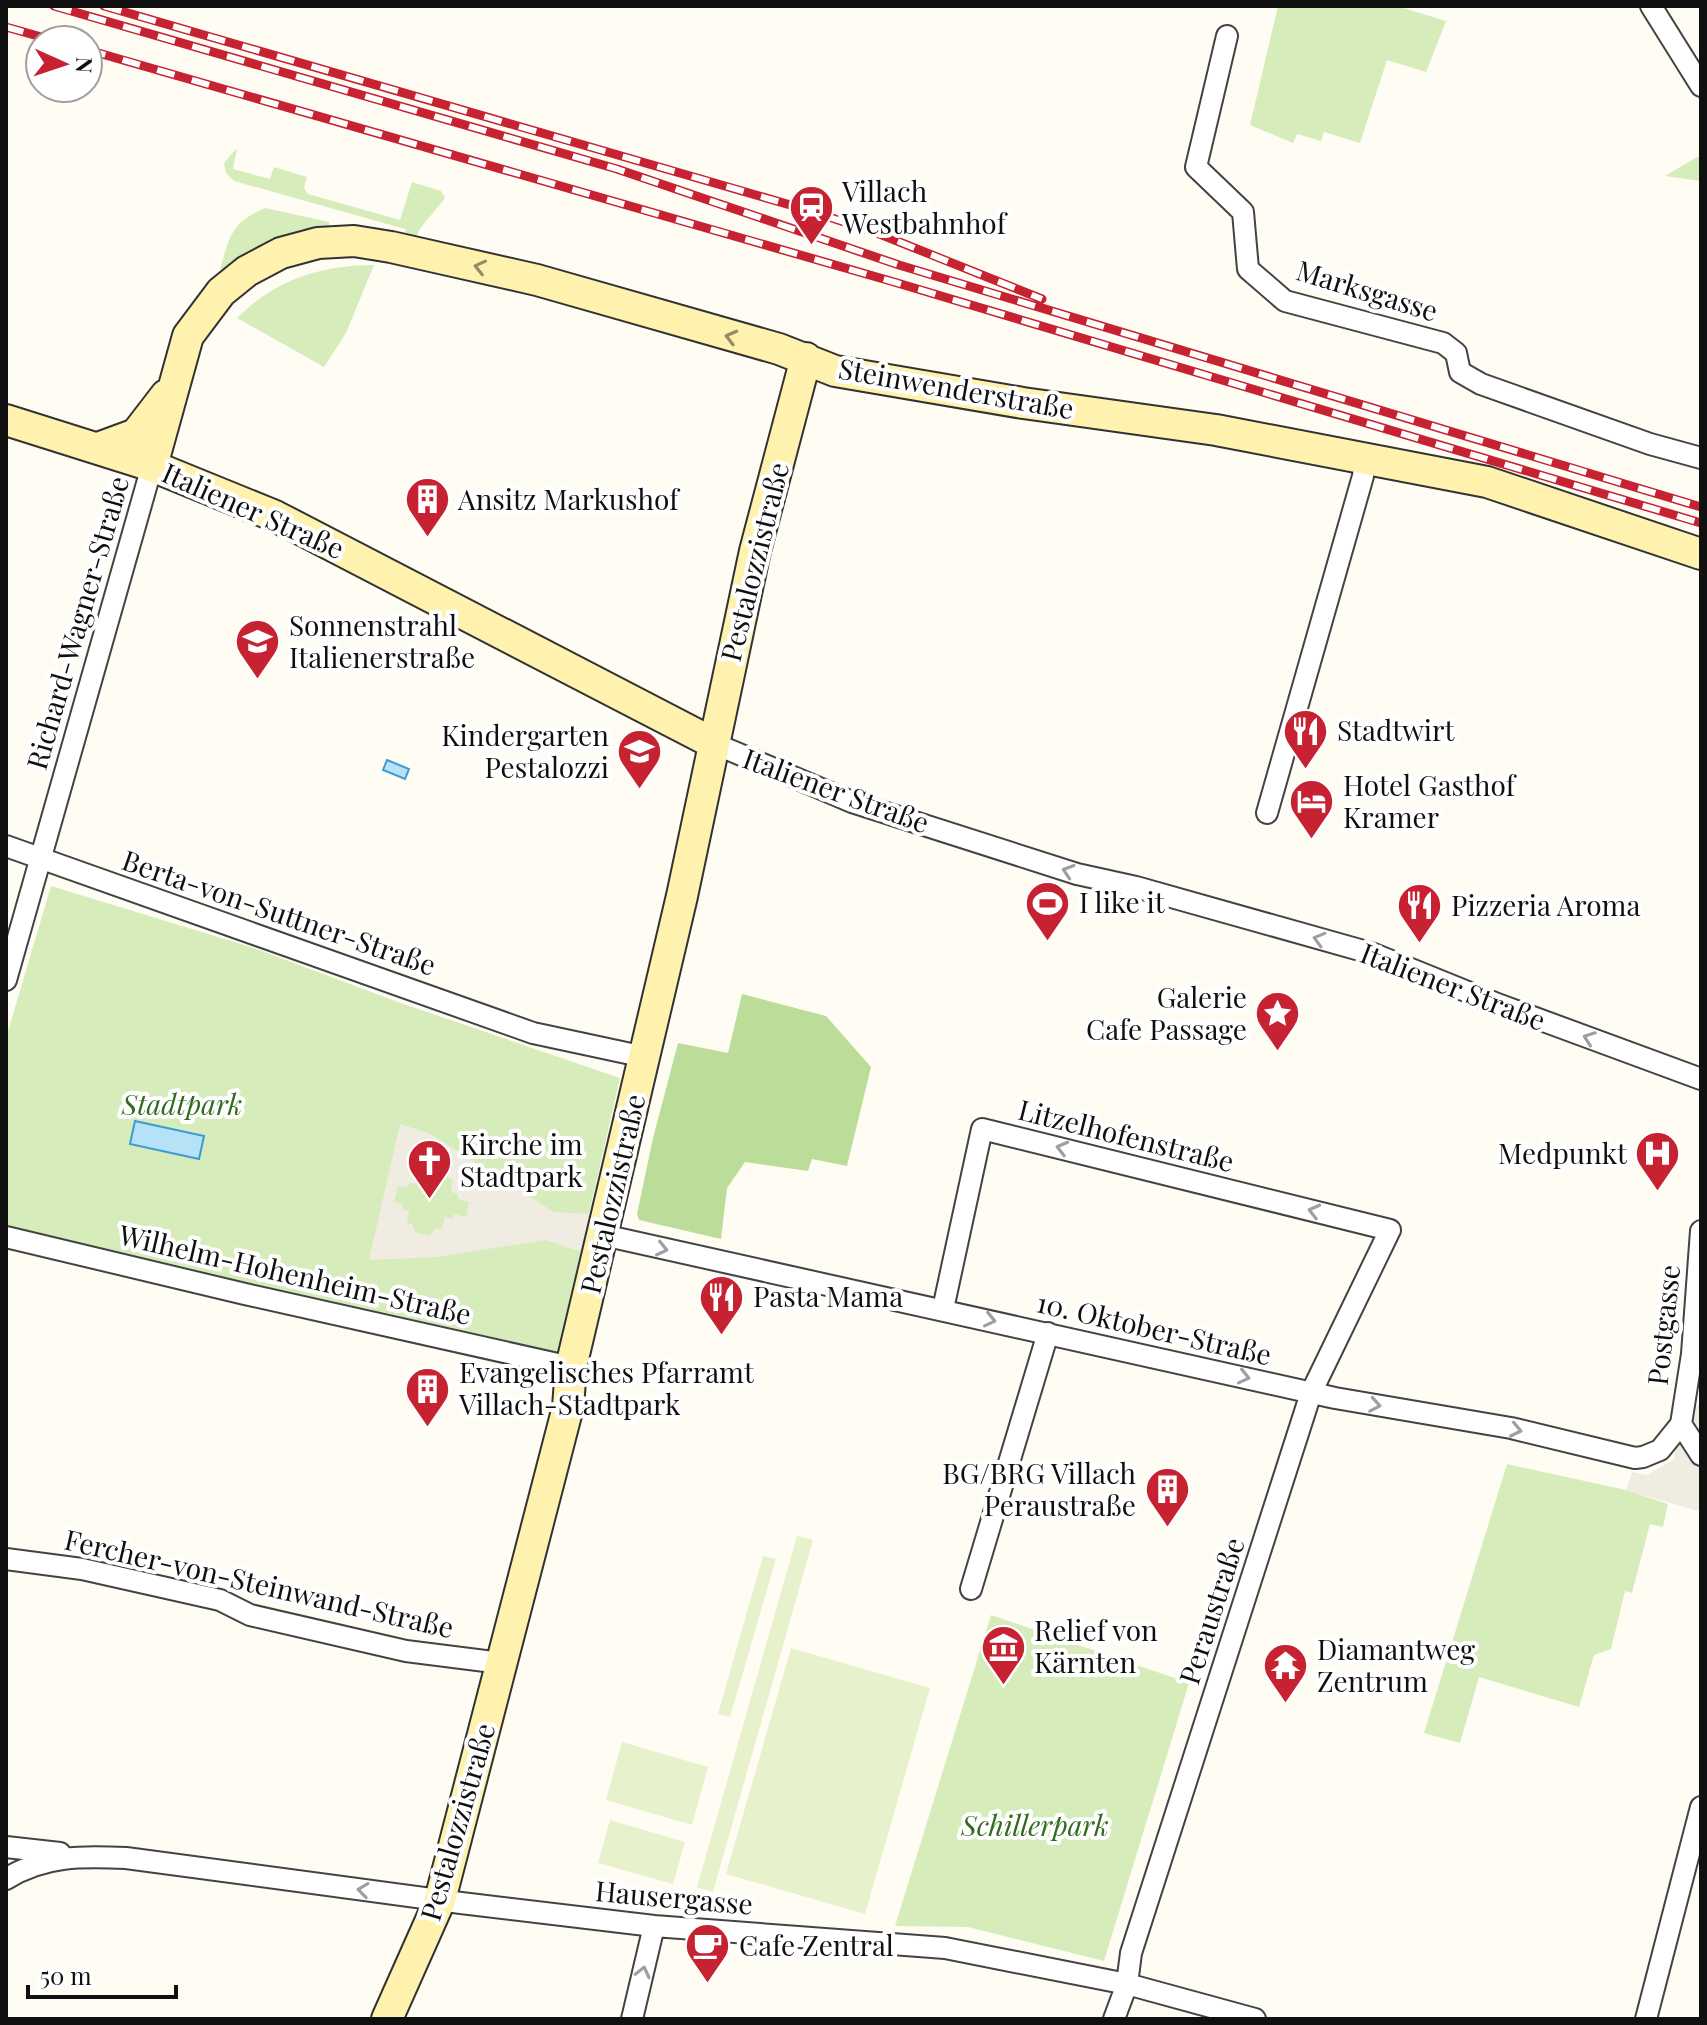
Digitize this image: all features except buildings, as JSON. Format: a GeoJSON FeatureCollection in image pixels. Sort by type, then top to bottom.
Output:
{"type":"FeatureCollection","features":[{"type":"Feature","properties":{"kind":"main road","name":"Steinwenderstraße"},"geometry":{"type":"LineString","coordinates":[[152,466],[188,336],[221,292],[247,271],[281,253],[318,243],[354,241],[537,280],[806,358],[835,371],[890,382],[1216,430],[1487,482],[1701,554]]}},
{"type":"Feature","properties":{"kind":"main road","name":"Pestalozzistraße"},"geometry":{"type":"LineString","coordinates":[[387,2019],[440,1900],[568,1407],[571,1367],[682,896],[755,551],[806,358]]}},
{"type":"Feature","properties":{"kind":"main road"},"geometry":{"type":"LineString","coordinates":[[98,448],[136,434],[175,384]]}},
{"type":"Feature","properties":{"kind":"main road","name":"Italiener Straße"},"geometry":{"type":"LineString","coordinates":[[6,420],[152,466],[275,516],[713,743]]}},
{"type":"Feature","properties":{"kind":"street"},"geometry":{"type":"LineString","coordinates":[[1651,6],[1701,86]]}},
{"type":"Feature","properties":{"kind":"street","name":"Marksgasse"},"geometry":{"type":"LineString","coordinates":[[1227,36],[1196,167],[1243,212],[1248,269],[1285,301],[1443,343],[1456,353],[1460,372],[1481,384],[1650,444],[1701,458]]}},
{"type":"Feature","properties":{"kind":"street"},"geometry":{"type":"LineString","coordinates":[[1267,813],[1363,476],[1365,458]]}},
{"type":"Feature","properties":{"kind":"street","name":"Richard-Wagner-Straße"},"geometry":{"type":"LineString","coordinates":[[6,980],[152,466]]}},
{"type":"Feature","properties":{"kind":"street","name":"Italiener Straße"},"geometry":{"type":"LineString","coordinates":[[713,743],[852,802],[1077,874],[1136,887],[1374,954],[1500,1005],[1701,1079]]}},
{"type":"Feature","properties":{"kind":"street","name":"Berta-von-Suttner-Straße"},"geometry":{"type":"LineString","coordinates":[[6,846],[533,1033],[645,1057]]}},
{"type":"Feature","properties":{"kind":"street","name":"Litzelhofenstraße"},"geometry":{"type":"LineString","coordinates":[[943,1309],[982,1129],[1390,1230]]}},
{"type":"Feature","properties":{"kind":"street","name":"Peraustraße"},"geometry":{"type":"LineString","coordinates":[[1114,2019],[1127,1984],[1131,1953],[1311,1393],[1390,1230]]}},
{"type":"Feature","properties":{"kind":"street","name":"Postgasse"},"geometry":{"type":"LineString","coordinates":[[1681,1424],[1692,1354],[1701,1231]]}},
{"type":"Feature","properties":{"kind":"street","name":"10. Oktober-Straße"},"geometry":{"type":"LineString","coordinates":[[603,1235],[1311,1393],[1511,1428],[1635,1458],[1660,1450],[1681,1424]]}},
{"type":"Feature","properties":{"kind":"street","name":"Wilhelm-Hohenheim-Straße"},"geometry":{"type":"LineString","coordinates":[[6,1237],[571,1367]]}},
{"type":"Feature","properties":{"kind":"street"},"geometry":{"type":"LineString","coordinates":[[971,1589],[1048,1333]]}},
{"type":"Feature","properties":{"kind":"street"},"geometry":{"type":"LineString","coordinates":[[1681,1424],[1701,1455]]}},
{"type":"Feature","properties":{"kind":"street","name":"Fercher-von-Steinwand-Straße"},"geometry":{"type":"LineString","coordinates":[[6,1559],[82,1569],[220,1600],[250,1615],[406,1651],[501,1663]]}},
{"type":"Feature","properties":{"kind":"street"},"geometry":{"type":"LineString","coordinates":[[1646,2019],[1698,1835],[1701,1807]]}},
{"type":"Feature","properties":{"kind":"street","name":"Hausergasse"},"geometry":{"type":"LineString","coordinates":[[6,1847],[126,1858],[654,1926],[945,1948],[1127,1984],[1255,2019]]}},
{"type":"Feature","properties":{"kind":"street","name":"Hausergasse"},"geometry":{"type":"LineString","coordinates":[[6,1879],[46,1860],[83,1856]]}},
{"type":"Feature","properties":{"kind":"street"},"geometry":{"type":"LineString","coordinates":[[632,2019],[654,1926]]}},
{"type":"Feature","properties":{"kind":"green space"},"geometry":{"type":"Polygon","coordinates":[[[1278,6],[1397,6],[1446,21],[1426,72],[1387,60],[1360,143],[1324,132],[1321,141],[1297,134],[1293,143],[1250,125],[1278,6]]]}},
{"type":"Feature","properties":{"kind":"green space"},"geometry":{"type":"Polygon","coordinates":[[[237,148],[233,169],[270,179],[274,167],[307,177],[304,188],[308,194],[400,220],[412,182],[441,191],[445,198],[419,230],[414,242],[407,240],[405,229],[234,181],[226,173],[224,163],[237,148]]]}},
{"type":"Feature","properties":{"kind":"green space"},"geometry":{"type":"Polygon","coordinates":[[[1701,157],[1701,181],[1665,176],[1701,157]]]}},
{"type":"Feature","properties":{"kind":"green space"},"geometry":{"type":"Polygon","coordinates":[[[265,208],[329,222],[329,228],[224,272],[220,269],[226,248],[238,225],[265,208]]]}},
{"type":"Feature","properties":{"kind":"green space"},"geometry":{"type":"Polygon","coordinates":[[[374,265],[346,333],[324,367],[237,318],[267,294],[300,277],[336,268],[374,265]]]}},
{"type":"Feature","properties":{"kind":"green space","name":"Stadtpark"},"geometry":{"type":"Polygon","coordinates":[[[51,886],[254,948],[398,1002],[620,1078],[555,1363],[6,1237],[6,1038],[51,886]]]}},
{"type":"Feature","properties":{"kind":"green space"},"geometry":{"type":"Polygon","coordinates":[[[742,994],[826,1016],[871,1067],[847,1166],[812,1159],[808,1171],[745,1162],[727,1188],[721,1239],[639,1220],[637,1214],[653,1138],[678,1043],[728,1053],[742,994]]]}},
{"type":"Feature","properties":{"kind":"green space"},"geometry":{"type":"Polygon","coordinates":[[[1507,1464],[1626,1490],[1668,1504],[1663,1527],[1650,1524],[1632,1593],[1625,1591],[1611,1649],[1594,1655],[1579,1707],[1479,1677],[1460,1743],[1424,1733],[1507,1464]]]}},
{"type":"Feature","properties":{"kind":"green space"},"geometry":{"type":"Polygon","coordinates":[[[797,1536],[813,1540],[713,1892],[697,1887],[797,1536]]]}},
{"type":"Feature","properties":{"kind":"green space"},"geometry":{"type":"Polygon","coordinates":[[[763,1556],[776,1559],[730,1717],[718,1714],[763,1556]]]}},
{"type":"Feature","properties":{"kind":"green space","name":"Schillerpark"},"geometry":{"type":"Polygon","coordinates":[[[991,1615],[1189,1683],[1104,1961],[968,1927],[895,1926],[991,1615]]]}},
{"type":"Feature","properties":{"kind":"green space"},"geometry":{"type":"Polygon","coordinates":[[[791,1648],[930,1688],[865,1914],[726,1874],[791,1648]]]}},
{"type":"Feature","properties":{"kind":"green space"},"geometry":{"type":"Polygon","coordinates":[[[622,1742],[708,1767],[692,1825],[606,1800],[622,1742]]]}},
{"type":"Feature","properties":{"kind":"green space"},"geometry":{"type":"Polygon","coordinates":[[[610,1820],[685,1842],[673,1884],[598,1863],[610,1820]]]}},
{"type":"Feature","properties":{"kind":"shaded area"},"geometry":{"type":"Polygon","coordinates":[[[400,1124],[429,1133],[554,1212],[589,1214],[582,1252],[546,1240],[437,1257],[369,1260],[400,1124]],[[431,1167],[424,1173],[419,1172],[416,1184],[409,1183],[408,1188],[398,1186],[394,1202],[409,1211],[407,1223],[412,1224],[415,1232],[429,1236],[435,1229],[441,1229],[445,1217],[452,1219],[454,1214],[466,1217],[469,1202],[458,1199],[458,1194],[451,1192],[453,1180],[448,1178],[445,1171],[431,1167]]]}},
{"type":"Feature","properties":{"kind":"shaded area"},"geometry":{"type":"Polygon","coordinates":[[[1701,1404],[1701,1512],[1626,1490],[1632,1472],[1647,1475],[1674,1459],[1675,1448],[1681,1442],[1692,1407],[1701,1404]]]}},
{"type":"Feature","properties":{"kind":"water"},"geometry":{"type":"Polygon","coordinates":[[[387,760],[409,769],[405,779],[383,770],[387,760]]]}},
{"type":"Feature","properties":{"kind":"water"},"geometry":{"type":"Polygon","coordinates":[[[135,1121],[204,1136],[199,1159],[130,1144],[135,1121]]]}},
{"type":"Feature","properties":{"kind":"railway"},"geometry":{"type":"LineString","coordinates":[[54,6],[617,169],[899,265],[1701,507]]}},
{"type":"Feature","properties":{"kind":"railway"},"geometry":{"type":"LineString","coordinates":[[104,6],[811,211],[877,233],[1042,299]]}},
{"type":"Feature","properties":{"kind":"railway"},"geometry":{"type":"LineString","coordinates":[[6,27],[24,32]]}},
{"type":"Feature","properties":{"kind":"railway"},"geometry":{"type":"LineString","coordinates":[[104,55],[894,282],[1701,523]]}},
{"type":"Feature","properties":{"kind":"place","name":"Villach Westbahnhof"},"geometry":{"type":"Point","coordinates":[811,247]}},
{"type":"Feature","properties":{"kind":"place","name":"Ansitz Markushof"},"geometry":{"type":"Point","coordinates":[427,539]}},
{"type":"Feature","properties":{"kind":"place","name":"Sonnenstrahl Italienerstraße"},"geometry":{"type":"Point","coordinates":[258,681]}},
{"type":"Feature","properties":{"kind":"place","name":"Stadtwirt"},"geometry":{"type":"Point","coordinates":[1306,770]}},
{"type":"Feature","properties":{"kind":"place","name":"Kindergarten Pestalozzi"},"geometry":{"type":"Point","coordinates":[640,791]}},
{"type":"Feature","properties":{"kind":"place","name":"Hotel Gasthof Kramer"},"geometry":{"type":"Point","coordinates":[1312,841]}},
{"type":"Feature","properties":{"kind":"place","name":"I like it"},"geometry":{"type":"Point","coordinates":[1048,942]}},
{"type":"Feature","properties":{"kind":"place","name":"Pizzeria Aroma"},"geometry":{"type":"Point","coordinates":[1420,945]}},
{"type":"Feature","properties":{"kind":"place","name":"Galerie Cafe Passage"},"geometry":{"type":"Point","coordinates":[1278,1053]}},
{"type":"Feature","properties":{"kind":"place","name":"Medpunkt"},"geometry":{"type":"Point","coordinates":[1658,1193]}},
{"type":"Feature","properties":{"kind":"place","name":"Kirche im Stadtpark"},"geometry":{"type":"Point","coordinates":[429,1200]}},
{"type":"Feature","properties":{"kind":"place","name":"Pasta Mama"},"geometry":{"type":"Point","coordinates":[722,1336]}},
{"type":"Feature","properties":{"kind":"place","name":"Evangelisches Pfarramt Villach-Stadtpark"},"geometry":{"type":"Point","coordinates":[428,1428]}},
{"type":"Feature","properties":{"kind":"place","name":"BG/BRG Villach Peraustraße"},"geometry":{"type":"Point","coordinates":[1167,1529]}},
{"type":"Feature","properties":{"kind":"place","name":"Relief von Kärnten"},"geometry":{"type":"Point","coordinates":[1003,1686]}},
{"type":"Feature","properties":{"kind":"place","name":"Diamantweg Zentrum"},"geometry":{"type":"Point","coordinates":[1286,1705]}},
{"type":"Feature","properties":{"kind":"place","name":"Cafe Zentral"},"geometry":{"type":"Point","coordinates":[708,1985]}}]}
